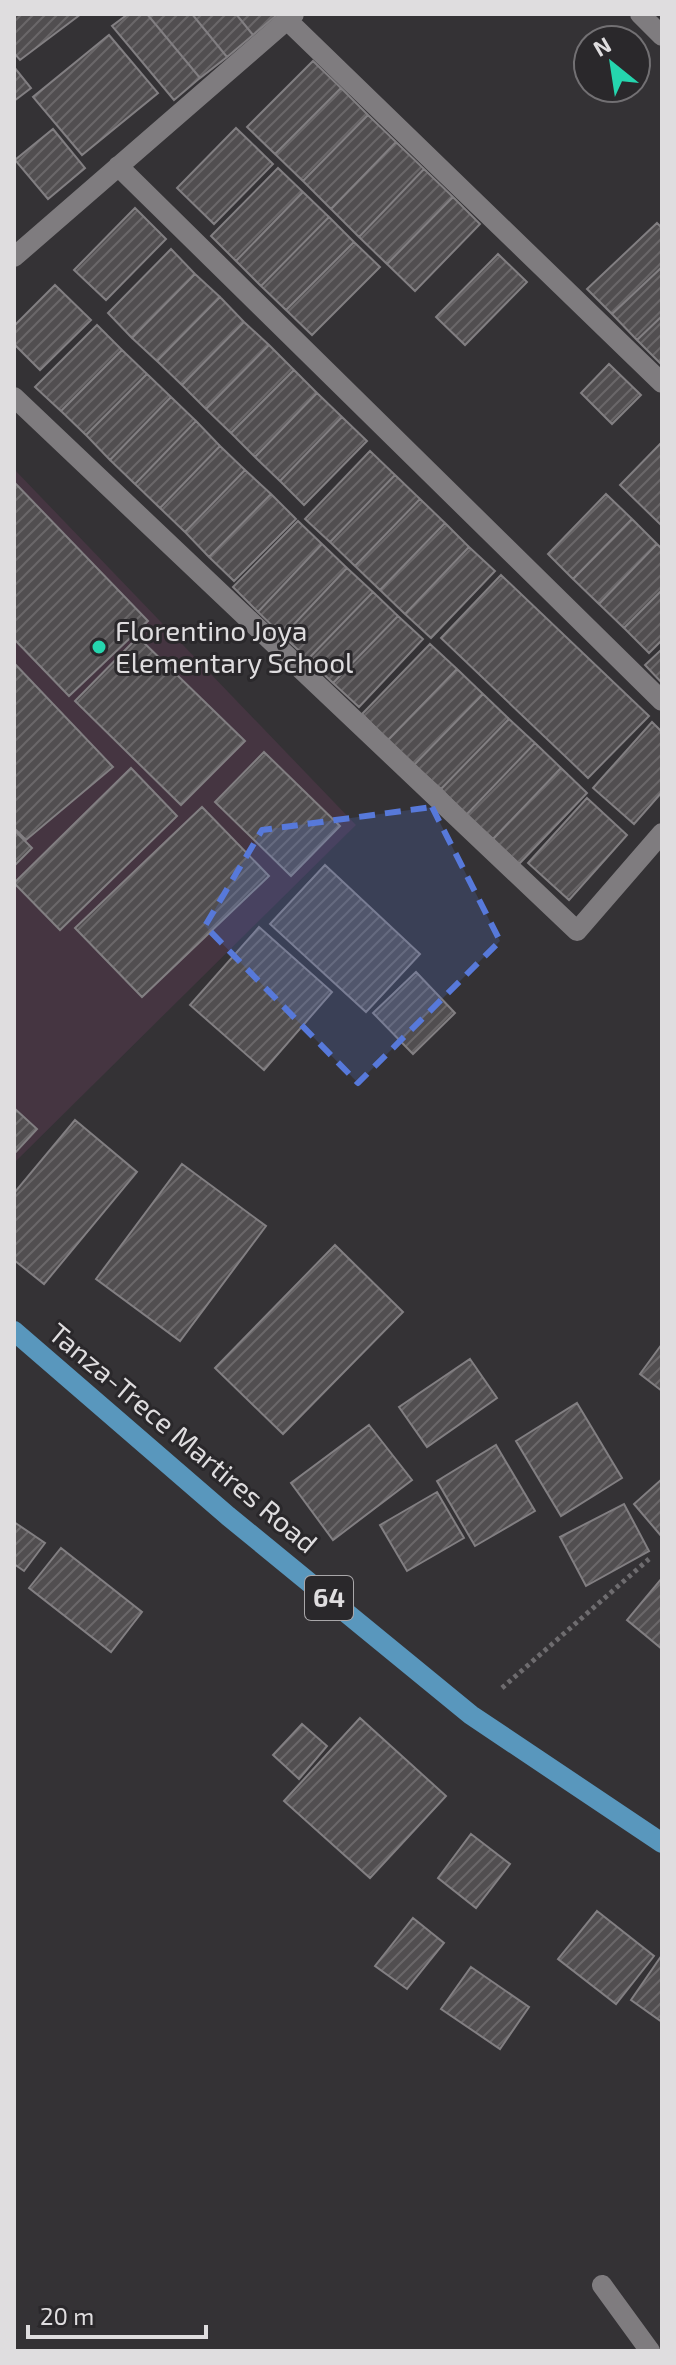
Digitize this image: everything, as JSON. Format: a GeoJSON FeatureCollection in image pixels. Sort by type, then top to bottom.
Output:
{"type":"FeatureCollection","features":[{"type":"Feature","properties":{"kind":"main road","name":"Tanza-Trece Martires Road"},"geometry":{"type":"LineString","coordinates":[[14,1331],[228,1516],[471,1715],[662,1843]]}},
{"type":"Feature","properties":{"kind":"street"},"geometry":{"type":"LineString","coordinates":[[640,14],[662,36]]}},
{"type":"Feature","properties":{"kind":"street"},"geometry":{"type":"LineString","coordinates":[[14,257],[290,17],[662,383]]}},
{"type":"Feature","properties":{"kind":"street"},"geometry":{"type":"LineString","coordinates":[[118,166],[662,701]]}},
{"type":"Feature","properties":{"kind":"street"},"geometry":{"type":"LineString","coordinates":[[14,397],[577,931],[662,833]]}},
{"type":"Feature","properties":{"kind":"street"},"geometry":{"type":"LineString","coordinates":[[602,2285],[650,2351]]}},
{"type":"Feature","properties":{"kind":"path"},"geometry":{"type":"LineString","coordinates":[[471,1715],[649,1559]]}},
{"type":"Feature","properties":{"kind":"highlighted area"},"geometry":{"type":"Polygon","coordinates":[[[432,807],[500,941],[358,1083],[205,926],[262,830],[432,807]]]}},
{"type":"Feature","properties":{"kind":"shaded area","name":"Florentino Joya Elementary School"},"geometry":{"type":"Polygon","coordinates":[[[14,469],[356,825],[14,1163],[14,469]]]}},
{"type":"Feature","properties":{"kind":"building"},"geometry":{"type":"Polygon","coordinates":[[[14,14],[81,14],[20,60],[14,53],[14,14]]]}},
{"type":"Feature","properties":{"kind":"building"},"geometry":{"type":"Polygon","coordinates":[[[128,14],[147,14],[200,78],[174,100],[112,26],[128,14]]]}},
{"type":"Feature","properties":{"kind":"building"},"geometry":{"type":"Polygon","coordinates":[[[147,14],[192,14],[227,57],[200,78],[147,14]]]}},
{"type":"Feature","properties":{"kind":"building"},"geometry":{"type":"Polygon","coordinates":[[[192,14],[236,14],[253,35],[227,57],[192,14]]]}},
{"type":"Feature","properties":{"kind":"building"},"geometry":{"type":"Polygon","coordinates":[[[236,14],[278,14],[253,35],[236,14]]]}},
{"type":"Feature","properties":{"kind":"building"},"geometry":{"type":"Polygon","coordinates":[[[109,35],[158,93],[82,155],[33,97],[109,35]]]}},
{"type":"Feature","properties":{"kind":"building"},"geometry":{"type":"Polygon","coordinates":[[[313,61],[341,88],[275,154],[247,127],[313,61]]]}},
{"type":"Feature","properties":{"kind":"building"},"geometry":{"type":"Polygon","coordinates":[[[14,67],[31,88],[14,101],[14,67]]]}},
{"type":"Feature","properties":{"kind":"building"},"geometry":{"type":"Polygon","coordinates":[[[341,88],[368,115],[303,181],[275,154],[341,88]]]}},
{"type":"Feature","properties":{"kind":"building"},"geometry":{"type":"Polygon","coordinates":[[[368,115],[396,142],[331,209],[303,181],[368,115]]]}},
{"type":"Feature","properties":{"kind":"building"},"geometry":{"type":"Polygon","coordinates":[[[236,128],[273,164],[214,224],[177,188],[236,128]]]}},
{"type":"Feature","properties":{"kind":"building"},"geometry":{"type":"Polygon","coordinates":[[[53,129],[85,168],[48,199],[15,160],[53,129]]]}},
{"type":"Feature","properties":{"kind":"building"},"geometry":{"type":"Polygon","coordinates":[[[396,142],[424,169],[359,237],[331,209],[396,142]]]}},
{"type":"Feature","properties":{"kind":"building"},"geometry":{"type":"Polygon","coordinates":[[[278,168],[303,192],[236,261],[211,236],[278,168]]]}},
{"type":"Feature","properties":{"kind":"building"},"geometry":{"type":"Polygon","coordinates":[[[424,169],[453,197],[387,264],[359,237],[424,169]]]}},
{"type":"Feature","properties":{"kind":"building"},"geometry":{"type":"Polygon","coordinates":[[[303,192],[329,217],[261,286],[236,261],[303,192]]]}},
{"type":"Feature","properties":{"kind":"building"},"geometry":{"type":"Polygon","coordinates":[[[453,197],[480,224],[415,291],[387,264],[453,197]]]}},
{"type":"Feature","properties":{"kind":"building"},"geometry":{"type":"Polygon","coordinates":[[[135,208],[166,239],[106,300],[74,270],[135,208]]]}},
{"type":"Feature","properties":{"kind":"building"},"geometry":{"type":"Polygon","coordinates":[[[329,217],[354,242],[286,310],[261,286],[329,217]]]}},
{"type":"Feature","properties":{"kind":"building"},"geometry":{"type":"Polygon","coordinates":[[[657,223],[662,228],[662,267],[612,314],[587,289],[657,223]]]}},
{"type":"Feature","properties":{"kind":"building"},"geometry":{"type":"Polygon","coordinates":[[[354,242],[380,267],[312,335],[286,310],[354,242]]]}},
{"type":"Feature","properties":{"kind":"building"},"geometry":{"type":"Polygon","coordinates":[[[171,249],[195,274],[132,338],[108,313],[171,249]]]}},
{"type":"Feature","properties":{"kind":"building"},"geometry":{"type":"Polygon","coordinates":[[[498,254],[527,282],[465,345],[436,317],[498,254]]]}},
{"type":"Feature","properties":{"kind":"building"},"geometry":{"type":"Polygon","coordinates":[[[662,267],[662,316],[637,340],[612,314],[662,267]]]}},
{"type":"Feature","properties":{"kind":"building"},"geometry":{"type":"Polygon","coordinates":[[[195,274],[220,297],[157,361],[132,338],[195,274]]]}},
{"type":"Feature","properties":{"kind":"building"},"geometry":{"type":"Polygon","coordinates":[[[55,285],[91,320],[40,370],[14,344],[14,326],[55,285]]]}},
{"type":"Feature","properties":{"kind":"building"},"geometry":{"type":"Polygon","coordinates":[[[220,297],[244,322],[182,385],[157,361],[220,297]]]}},
{"type":"Feature","properties":{"kind":"building"},"geometry":{"type":"Polygon","coordinates":[[[662,316],[662,365],[637,340],[662,316]]]}},
{"type":"Feature","properties":{"kind":"building"},"geometry":{"type":"Polygon","coordinates":[[[244,322],[269,345],[206,409],[182,385],[244,322]]]}},
{"type":"Feature","properties":{"kind":"building"},"geometry":{"type":"Polygon","coordinates":[[[97,325],[122,350],[61,411],[35,387],[97,325]]]}},
{"type":"Feature","properties":{"kind":"building"},"geometry":{"type":"Polygon","coordinates":[[[269,345],[294,370],[231,433],[206,409],[269,345]]]}},
{"type":"Feature","properties":{"kind":"building"},"geometry":{"type":"Polygon","coordinates":[[[122,350],[147,374],[86,435],[61,411],[122,350]]]}},
{"type":"Feature","properties":{"kind":"building"},"geometry":{"type":"Polygon","coordinates":[[[609,364],[641,395],[612,424],[581,393],[609,364]]]}},
{"type":"Feature","properties":{"kind":"building"},"geometry":{"type":"Polygon","coordinates":[[[294,370],[317,393],[255,457],[231,433],[294,370]]]}},
{"type":"Feature","properties":{"kind":"building"},"geometry":{"type":"Polygon","coordinates":[[[147,374],[171,397],[110,460],[86,435],[147,374]]]}},
{"type":"Feature","properties":{"kind":"building"},"geometry":{"type":"Polygon","coordinates":[[[317,393],[342,417],[280,481],[255,457],[317,393]]]}},
{"type":"Feature","properties":{"kind":"building"},"geometry":{"type":"Polygon","coordinates":[[[171,397],[196,421],[135,484],[110,460],[171,397]]]}},
{"type":"Feature","properties":{"kind":"building"},"geometry":{"type":"Polygon","coordinates":[[[342,417],[367,441],[304,505],[280,481],[342,417]]]}},
{"type":"Feature","properties":{"kind":"building"},"geometry":{"type":"Polygon","coordinates":[[[196,421],[220,446],[160,508],[135,484],[196,421]]]}},
{"type":"Feature","properties":{"kind":"building"},"geometry":{"type":"Polygon","coordinates":[[[662,442],[662,526],[620,485],[662,442]]]}},
{"type":"Feature","properties":{"kind":"building"},"geometry":{"type":"Polygon","coordinates":[[[220,446],[245,470],[185,532],[160,508],[220,446]]]}},
{"type":"Feature","properties":{"kind":"building"},"geometry":{"type":"Polygon","coordinates":[[[370,451],[395,475],[330,542],[305,519],[370,451]]]}},
{"type":"Feature","properties":{"kind":"building"},"geometry":{"type":"Polygon","coordinates":[[[245,470],[271,494],[209,557],[185,532],[245,470]]]}},
{"type":"Feature","properties":{"kind":"building"},"geometry":{"type":"Polygon","coordinates":[[[395,475],[420,499],[355,566],[330,542],[395,475]]]}},
{"type":"Feature","properties":{"kind":"building"},"geometry":{"type":"Polygon","coordinates":[[[14,482],[148,621],[69,696],[14,639],[14,482]]]}},
{"type":"Feature","properties":{"kind":"building"},"geometry":{"type":"Polygon","coordinates":[[[271,494],[296,519],[234,581],[209,557],[271,494]]]}},
{"type":"Feature","properties":{"kind":"building"},"geometry":{"type":"Polygon","coordinates":[[[606,494],[632,519],[573,579],[548,554],[606,494]]]}},
{"type":"Feature","properties":{"kind":"building"},"geometry":{"type":"Polygon","coordinates":[[[420,499],[445,523],[380,590],[355,566],[420,499]]]}},
{"type":"Feature","properties":{"kind":"building"},"geometry":{"type":"Polygon","coordinates":[[[632,519],[657,544],[599,604],[573,579],[632,519]]]}},
{"type":"Feature","properties":{"kind":"building"},"geometry":{"type":"Polygon","coordinates":[[[298,521],[322,544],[258,612],[233,587],[298,521]]]}},
{"type":"Feature","properties":{"kind":"building"},"geometry":{"type":"Polygon","coordinates":[[[445,523],[469,547],[405,614],[380,590],[445,523]]]}},
{"type":"Feature","properties":{"kind":"building"},"geometry":{"type":"Polygon","coordinates":[[[322,544],[347,568],[283,636],[258,612],[322,544]]]}},
{"type":"Feature","properties":{"kind":"building"},"geometry":{"type":"Polygon","coordinates":[[[657,544],[662,549],[662,590],[624,628],[599,604],[657,544]]]}},
{"type":"Feature","properties":{"kind":"building"},"geometry":{"type":"Polygon","coordinates":[[[469,547],[495,571],[431,638],[405,614],[469,547]]]}},
{"type":"Feature","properties":{"kind":"building"},"geometry":{"type":"Polygon","coordinates":[[[347,568],[373,592],[308,659],[283,636],[347,568]]]}},
{"type":"Feature","properties":{"kind":"building"},"geometry":{"type":"Polygon","coordinates":[[[501,575],[649,716],[588,778],[441,638],[501,575]]]}},
{"type":"Feature","properties":{"kind":"building"},"geometry":{"type":"Polygon","coordinates":[[[662,590],[662,640],[649,653],[624,628],[662,590]]]}},
{"type":"Feature","properties":{"kind":"building"},"geometry":{"type":"Polygon","coordinates":[[[373,592],[398,616],[333,683],[308,659],[373,592]]]}},
{"type":"Feature","properties":{"kind":"building"},"geometry":{"type":"Polygon","coordinates":[[[398,616],[423,639],[359,707],[333,683],[398,616]]]}},
{"type":"Feature","properties":{"kind":"building"},"geometry":{"type":"Polygon","coordinates":[[[138,637],[245,741],[181,805],[75,701],[138,637]]]}},
{"type":"Feature","properties":{"kind":"building"},"geometry":{"type":"Polygon","coordinates":[[[430,644],[457,669],[388,740],[362,714],[430,644]]]}},
{"type":"Feature","properties":{"kind":"building"},"geometry":{"type":"Polygon","coordinates":[[[662,649],[662,683],[645,665],[662,649]]]}},
{"type":"Feature","properties":{"kind":"building"},"geometry":{"type":"Polygon","coordinates":[[[14,663],[113,767],[26,840],[14,828],[14,663]]]}},
{"type":"Feature","properties":{"kind":"building"},"geometry":{"type":"Polygon","coordinates":[[[457,669],[483,694],[414,765],[388,740],[457,669]]]}},
{"type":"Feature","properties":{"kind":"building"},"geometry":{"type":"Polygon","coordinates":[[[483,694],[509,719],[441,789],[414,765],[483,694]]]}},
{"type":"Feature","properties":{"kind":"building"},"geometry":{"type":"Polygon","coordinates":[[[509,719],[535,743],[466,815],[441,789],[509,719]]]}},
{"type":"Feature","properties":{"kind":"building"},"geometry":{"type":"Polygon","coordinates":[[[652,722],[662,732],[662,792],[634,824],[593,788],[652,722]]]}},
{"type":"Feature","properties":{"kind":"building"},"geometry":{"type":"Polygon","coordinates":[[[535,743],[561,768],[493,839],[466,815],[535,743]]]}},
{"type":"Feature","properties":{"kind":"building"},"geometry":{"type":"Polygon","coordinates":[[[264,752],[340,826],[291,876],[215,802],[264,752]]]}},
{"type":"Feature","properties":{"kind":"building"},"geometry":{"type":"Polygon","coordinates":[[[131,768],[177,816],[60,930],[14,883],[131,768]]]}},
{"type":"Feature","properties":{"kind":"building"},"geometry":{"type":"Polygon","coordinates":[[[561,768],[587,793],[519,864],[493,839],[561,768]]]}},
{"type":"Feature","properties":{"kind":"building"},"geometry":{"type":"Polygon","coordinates":[[[587,798],[627,835],[569,900],[528,863],[587,798]]]}},
{"type":"Feature","properties":{"kind":"building"},"geometry":{"type":"Polygon","coordinates":[[[202,807],[269,876],[142,997],[75,928],[202,807]]]}},
{"type":"Feature","properties":{"kind":"building"},"geometry":{"type":"Polygon","coordinates":[[[14,830],[32,848],[14,866],[14,830]]]}},
{"type":"Feature","properties":{"kind":"building"},"geometry":{"type":"Polygon","coordinates":[[[325,865],[420,954],[366,1012],[270,924],[325,865]]]}},
{"type":"Feature","properties":{"kind":"building"},"geometry":{"type":"Polygon","coordinates":[[[259,927],[332,992],[264,1070],[190,1005],[259,927]]]}},
{"type":"Feature","properties":{"kind":"building"},"geometry":{"type":"Polygon","coordinates":[[[416,972],[455,1013],[413,1054],[373,1013],[416,972]]]}},
{"type":"Feature","properties":{"kind":"building"},"geometry":{"type":"Polygon","coordinates":[[[14,1108],[37,1129],[14,1154],[14,1108]]]}},
{"type":"Feature","properties":{"kind":"building"},"geometry":{"type":"Polygon","coordinates":[[[75,1120],[137,1172],[44,1284],[14,1260],[14,1193],[75,1120]]]}},
{"type":"Feature","properties":{"kind":"building"},"geometry":{"type":"Polygon","coordinates":[[[182,1164],[266,1226],[180,1341],[96,1279],[182,1164]]]}},
{"type":"Feature","properties":{"kind":"building"},"geometry":{"type":"Polygon","coordinates":[[[335,1245],[403,1312],[283,1434],[215,1368],[335,1245]]]}},
{"type":"Feature","properties":{"kind":"building"},"geometry":{"type":"Polygon","coordinates":[[[662,1344],[662,1391],[640,1374],[662,1344]]]}},
{"type":"Feature","properties":{"kind":"building"},"geometry":{"type":"Polygon","coordinates":[[[470,1359],[497,1398],[427,1447],[399,1407],[470,1359]]]}},
{"type":"Feature","properties":{"kind":"building"},"geometry":{"type":"Polygon","coordinates":[[[577,1403],[622,1478],[561,1516],[516,1441],[577,1403]]]}},
{"type":"Feature","properties":{"kind":"building"},"geometry":{"type":"Polygon","coordinates":[[[369,1425],[412,1480],[333,1540],[291,1483],[369,1425]]]}},
{"type":"Feature","properties":{"kind":"building"},"geometry":{"type":"Polygon","coordinates":[[[496,1445],[535,1511],[475,1546],[437,1481],[496,1445]]]}},
{"type":"Feature","properties":{"kind":"building"},"geometry":{"type":"Polygon","coordinates":[[[662,1479],[662,1537],[634,1504],[662,1479]]]}},
{"type":"Feature","properties":{"kind":"building"},"geometry":{"type":"Polygon","coordinates":[[[437,1492],[464,1538],[407,1571],[380,1525],[437,1492]]]}},
{"type":"Feature","properties":{"kind":"building"},"geometry":{"type":"Polygon","coordinates":[[[624,1504],[649,1551],[586,1586],[560,1537],[624,1504]]]}},
{"type":"Feature","properties":{"kind":"building"},"geometry":{"type":"Polygon","coordinates":[[[14,1522],[45,1543],[24,1571],[14,1564],[14,1522]]]}},
{"type":"Feature","properties":{"kind":"building"},"geometry":{"type":"Polygon","coordinates":[[[61,1548],[142,1612],[111,1652],[29,1588],[61,1548]]]}},
{"type":"Feature","properties":{"kind":"building"},"geometry":{"type":"Polygon","coordinates":[[[662,1578],[662,1649],[627,1620],[662,1578]]]}},
{"type":"Feature","properties":{"kind":"building"},"geometry":{"type":"Polygon","coordinates":[[[360,1718],[446,1796],[370,1878],[284,1801],[360,1718]]]}},
{"type":"Feature","properties":{"kind":"building"},"geometry":{"type":"Polygon","coordinates":[[[302,1724],[327,1746],[299,1779],[273,1755],[302,1724]]]}},
{"type":"Feature","properties":{"kind":"building"},"geometry":{"type":"Polygon","coordinates":[[[471,1834],[510,1864],[476,1908],[438,1878],[471,1834]]]}},
{"type":"Feature","properties":{"kind":"building"},"geometry":{"type":"Polygon","coordinates":[[[597,1911],[654,1956],[616,2004],[558,1959],[597,1911]]]}},
{"type":"Feature","properties":{"kind":"building"},"geometry":{"type":"Polygon","coordinates":[[[413,1918],[444,1943],[407,1989],[375,1966],[413,1918]]]}},
{"type":"Feature","properties":{"kind":"building"},"geometry":{"type":"Polygon","coordinates":[[[662,1955],[662,2022],[631,2000],[662,1955]]]}},
{"type":"Feature","properties":{"kind":"building"},"geometry":{"type":"Polygon","coordinates":[[[471,1967],[529,2007],[500,2049],[441,2009],[471,1967]]]}},
{"type":"Feature","properties":{"kind":"place","name":"Florentino Joya Elementary School"},"geometry":{"type":"Point","coordinates":[99,647]}}]}
